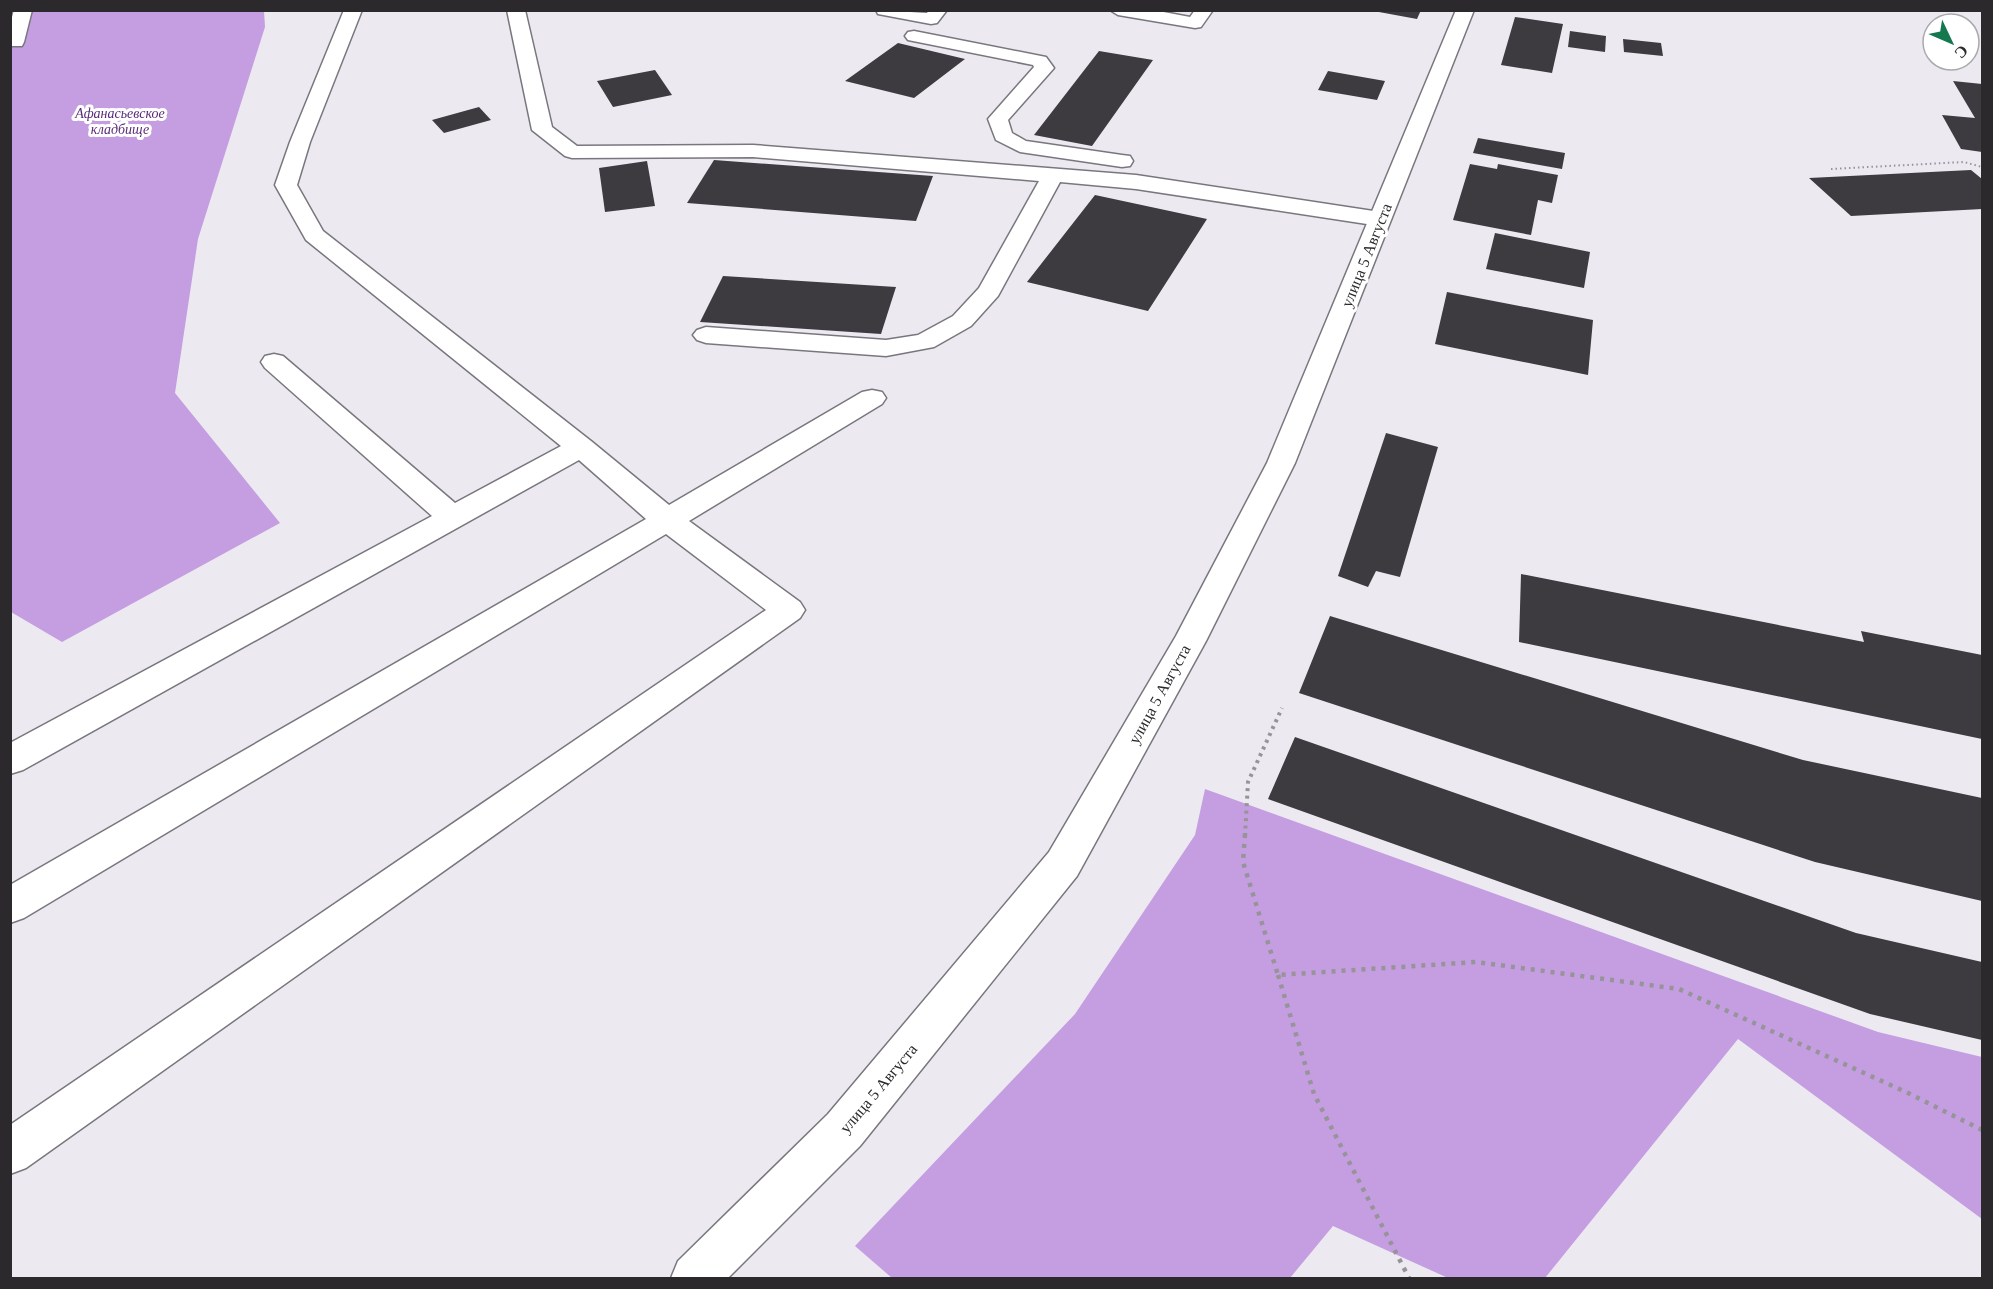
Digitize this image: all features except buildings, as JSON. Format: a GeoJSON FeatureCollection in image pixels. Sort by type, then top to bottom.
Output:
{"type":"FeatureCollection","features":[{"type":"Feature","properties":{"kind":"main road"},"geometry":{"type":"LineString","coordinates":[[15,42],[23,10]]}},
{"type":"Feature","properties":{"kind":"main road"},"geometry":{"type":"LineString","coordinates":[[10,1152],[789,610],[667,520],[581,447],[314,235],[286,185],[300,142],[353,10]]}},
{"type":"Feature","properties":{"kind":"main road"},"geometry":{"type":"LineString","coordinates":[[516,10],[542,130],[572,152],[753,151],[1136,182],[1384,211]]}},
{"type":"Feature","properties":{"kind":"main road"},"geometry":{"type":"LineString","coordinates":[[884,10],[931,18],[939,10]]}},
{"type":"Feature","properties":{"kind":"main road"},"geometry":{"type":"LineString","coordinates":[[1118,10],[1195,23],[1205,10]]}},
{"type":"Feature","properties":{"kind":"main road","name":"улица 5 Августа"},"geometry":{"type":"LineString","coordinates":[[701,1277],[844,1130],[1063,864],[1190,641],[1281,463],[1465,10]]}},
{"type":"Feature","properties":{"kind":"main road"},"geometry":{"type":"LineString","coordinates":[[914,36],[1039,62],[1044,68],[998,119],[1003,135],[1020,146],[1384,211]]}},
{"type":"Feature","properties":{"kind":"main road"},"geometry":{"type":"LineString","coordinates":[[706,335],[886,348],[925,342],[962,321],[989,291],[1053,176]]}},
{"type":"Feature","properties":{"kind":"main road"},"geometry":{"type":"LineString","coordinates":[[274,362],[452,517]]}},
{"type":"Feature","properties":{"kind":"main road"},"geometry":{"type":"LineString","coordinates":[[10,906],[872,398]]}},
{"type":"Feature","properties":{"kind":"main road"},"geometry":{"type":"LineString","coordinates":[[10,760],[581,447]]}},
{"type":"Feature","properties":{"kind":"path"},"geometry":{"type":"LineString","coordinates":[[1831,169],[1964,162],[1983,166]]}},
{"type":"Feature","properties":{"kind":"path"},"geometry":{"type":"LineString","coordinates":[[1282,708],[1248,782],[1243,862],[1314,1095],[1409,1278]]}},
{"type":"Feature","properties":{"kind":"path"},"geometry":{"type":"LineString","coordinates":[[1278,975],[1476,962],[1679,989],[1908,1093],[1983,1130]]}},
{"type":"Feature","properties":{"kind":"green space","name":"Афанасьевское кладбище"},"geometry":{"type":"Polygon","coordinates":[[[11,11],[264,11],[265,27],[198,239],[175,393],[280,523],[62,642],[11,612],[11,11]]]}},
{"type":"Feature","properties":{"kind":"green space"},"geometry":{"type":"Polygon","coordinates":[[[1205,789],[1878,1032],[1982,1057],[1982,1219],[1738,1039],[1545,1278],[1448,1278],[1333,1226],[1290,1278],[892,1278],[855,1246],[1075,1014],[1195,835],[1205,789]]]}}]}
